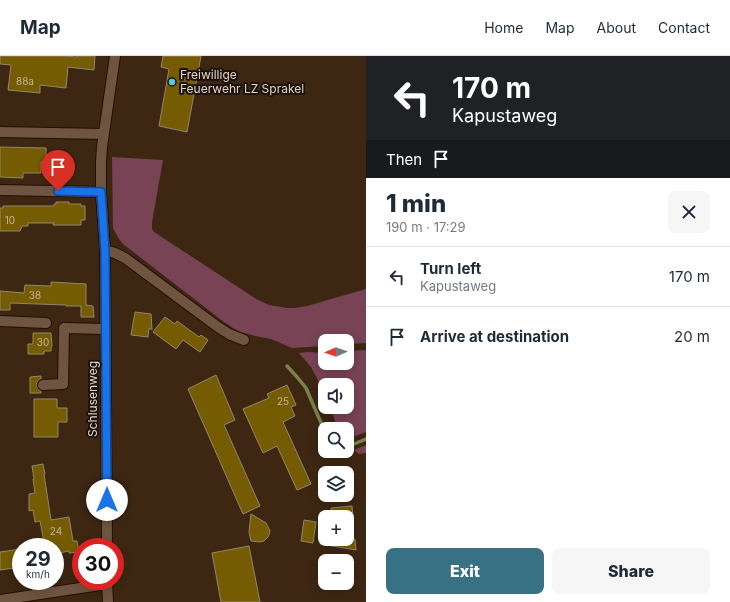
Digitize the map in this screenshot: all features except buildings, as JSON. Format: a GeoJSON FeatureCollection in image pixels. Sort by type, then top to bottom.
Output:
{"type":"FeatureCollection","features":[{"type":"Feature","properties":{"kind":"street","name":"Schlusenweg"},"geometry":{"type":"LineString","coordinates":[[107,538],[105,250],[101,192],[101,154],[115,56]]}},
{"type":"Feature","properties":{"kind":"street"},"geometry":{"type":"LineString","coordinates":[[0,132],[104,134]]}},
{"type":"Feature","properties":{"kind":"street"},"geometry":{"type":"LineString","coordinates":[[0,190],[101,192]]}},
{"type":"Feature","properties":{"kind":"street"},"geometry":{"type":"LineString","coordinates":[[105,250],[125,258],[228,334],[244,340]]}},
{"type":"Feature","properties":{"kind":"street"},"geometry":{"type":"LineString","coordinates":[[0,321],[46,323]]}},
{"type":"Feature","properties":{"kind":"street"},"geometry":{"type":"LineString","coordinates":[[43,385],[63,384],[64,328],[106,329]]}},
{"type":"Feature","properties":{"kind":"street"},"geometry":{"type":"LineString","coordinates":[[0,600],[72,589]]}},
{"type":"Feature","properties":{"kind":"street"},"geometry":{"type":"LineString","coordinates":[[107,590],[108,602]]}},
{"type":"Feature","properties":{"kind":"shaded area"},"geometry":{"type":"Polygon","coordinates":[[[112,157],[163,160],[152,222],[152,229],[154,232],[258,300],[269,305],[287,308],[307,306],[366,289],[366,343],[354,344],[354,334],[318,334],[318,346],[292,348],[271,339],[241,332],[224,322],[123,244],[113,228],[112,157]]]}},
{"type":"Feature","properties":{"kind":"shaded area"},"geometry":{"type":"Polygon","coordinates":[[[366,350],[366,432],[354,436],[354,422],[335,422],[333,414],[354,414],[354,378],[318,378],[318,380],[311,367],[299,353],[318,353],[318,370],[354,370],[354,351],[366,350]]]}},
{"type":"Feature","properties":{"kind":"shaded area"},"geometry":{"type":"Polygon","coordinates":[[[366,445],[366,453],[359,454],[354,450],[366,445]]]}},
{"type":"Feature","properties":{"kind":"waterway"},"geometry":{"type":"LineString","coordinates":[[287,366],[306,388],[321,422]]}},
{"type":"Feature","properties":{"kind":"waterway"},"geometry":{"type":"LineString","coordinates":[[354,444],[366,439]]}},
{"type":"Feature","properties":{"kind":"place","name":"Freiwillige Feuerwehr LZ Sprakel"},"geometry":{"type":"Point","coordinates":[172,82]}},
{"type":"Feature","properties":{"kind":"route"},"geometry":{"type":"LineString","coordinates":[[58,191],[101,192],[105,250],[107,500]]}}]}
